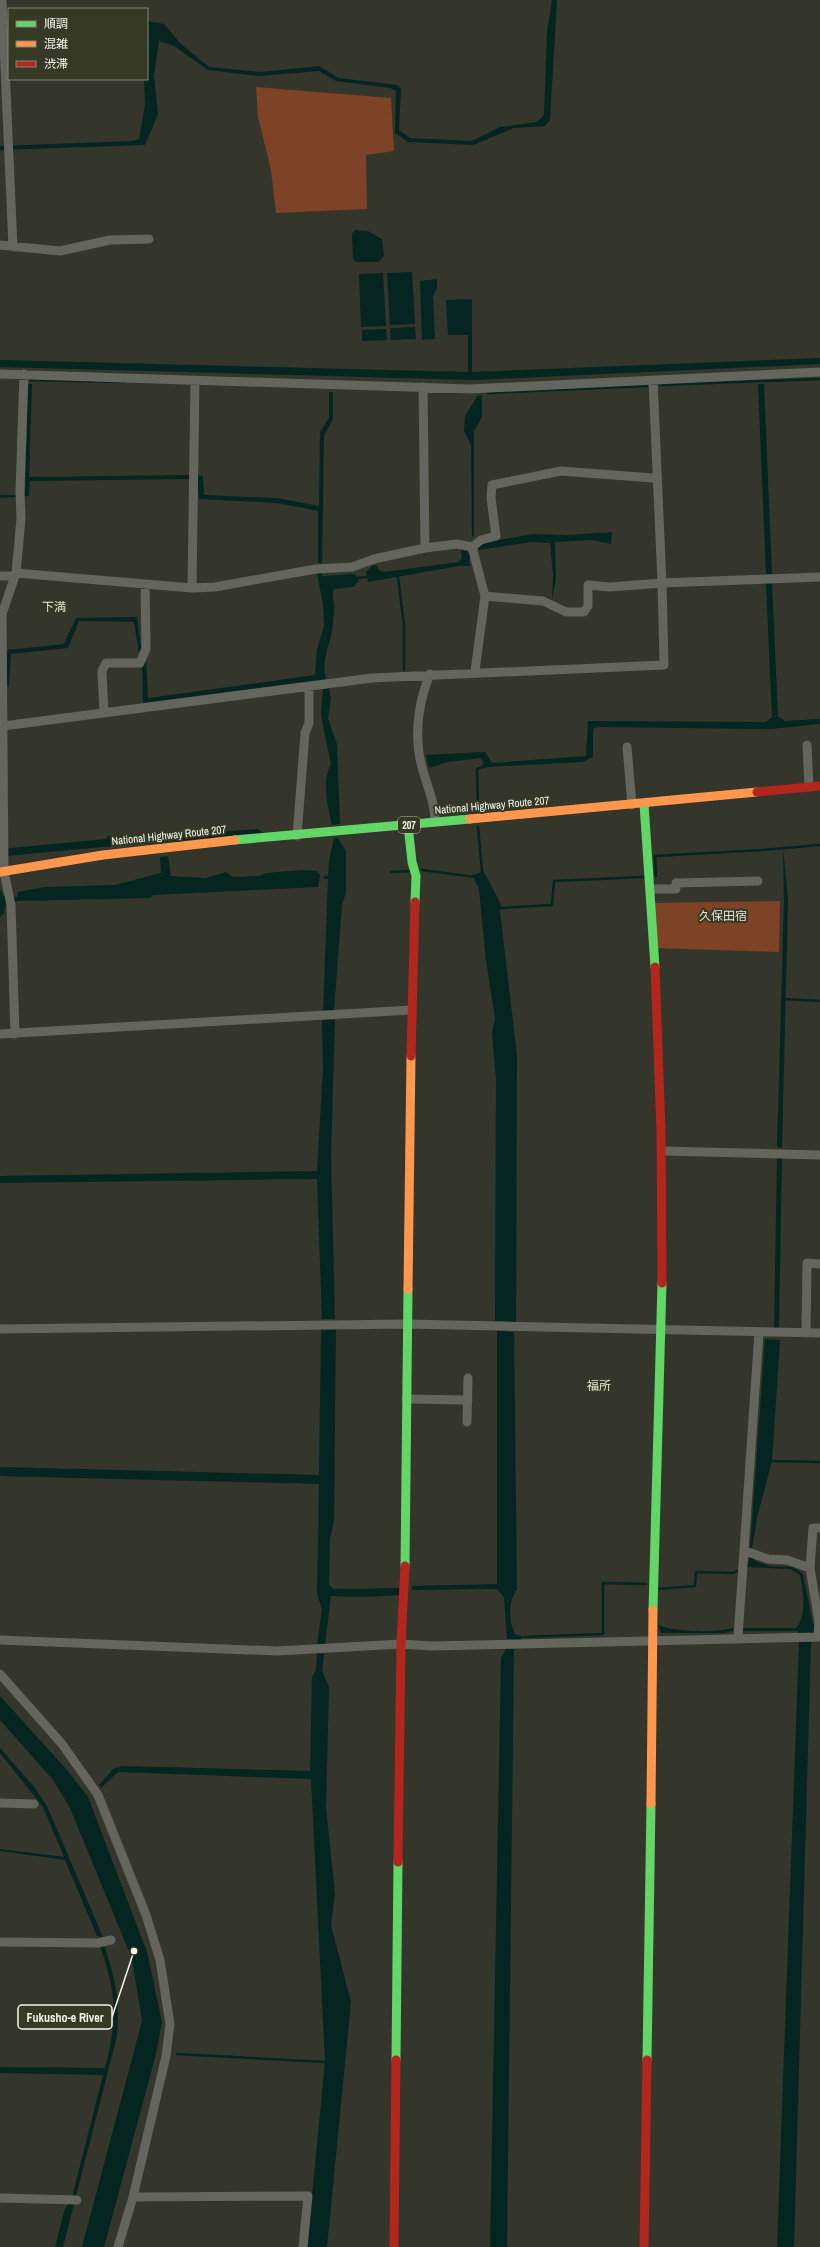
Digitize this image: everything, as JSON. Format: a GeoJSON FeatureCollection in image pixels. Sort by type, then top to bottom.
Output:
{"type":"FeatureCollection","features":[{"type":"Feature","properties":{"kind":"main road","name":"National Highway Route 207"},"geometry":{"type":"LineString","coordinates":[[2,872],[103,855],[206,842],[297,836],[820,786]]}},
{"type":"Feature","properties":{"kind":"main road"},"geometry":{"type":"LineString","coordinates":[[644,804],[651,889],[663,1152],[662,1329],[652,1579],[653,1639],[644,2247]]}},
{"type":"Feature","properties":{"kind":"main road"},"geometry":{"type":"LineString","coordinates":[[394,2247],[401,1644],[406,1585],[406,1399],[411,1010],[416,876],[412,862],[408,825]]}},
{"type":"Feature","properties":{"kind":"street"},"geometry":{"type":"LineString","coordinates":[[2,0],[13,247]]}},
{"type":"Feature","properties":{"kind":"street"},"geometry":{"type":"LineString","coordinates":[[0,245],[60,250],[110,240],[149,239]]}},
{"type":"Feature","properties":{"kind":"street"},"geometry":{"type":"LineString","coordinates":[[0,374],[24,374],[195,384],[501,389],[820,372]]}},
{"type":"Feature","properties":{"kind":"street"},"geometry":{"type":"LineString","coordinates":[[14,1034],[11,905],[10,894],[2,872],[4,846],[2,772],[2,614],[15,576],[21,519],[20,495],[24,374]]}},
{"type":"Feature","properties":{"kind":"street"},"geometry":{"type":"LineString","coordinates":[[3,726],[372,678],[475,671],[664,665],[653,380]]}},
{"type":"Feature","properties":{"kind":"street"},"geometry":{"type":"LineString","coordinates":[[192,588],[195,384]]}},
{"type":"Feature","properties":{"kind":"street"},"geometry":{"type":"LineString","coordinates":[[423,387],[425,548]]}},
{"type":"Feature","properties":{"kind":"street"},"geometry":{"type":"LineString","coordinates":[[0,576],[192,588],[215,587],[320,569],[352,567],[374,559],[425,548],[457,544],[472,547],[481,540],[496,536],[491,498],[492,485],[561,471],[653,478],[657,475]]}},
{"type":"Feature","properties":{"kind":"street"},"geometry":{"type":"LineString","coordinates":[[472,547],[485,596],[475,671]]}},
{"type":"Feature","properties":{"kind":"street"},"geometry":{"type":"LineString","coordinates":[[485,596],[543,601],[566,612],[584,612],[588,606],[588,585],[610,588],[662,583],[820,576]]}},
{"type":"Feature","properties":{"kind":"street"},"geometry":{"type":"LineString","coordinates":[[104,713],[102,671],[106,663],[140,664],[146,650],[145,584]]}},
{"type":"Feature","properties":{"kind":"street"},"geometry":{"type":"LineString","coordinates":[[430,674],[426,684],[417,724],[419,754],[435,806],[435,822]]}},
{"type":"Feature","properties":{"kind":"street"},"geometry":{"type":"LineString","coordinates":[[297,836],[305,733],[309,723],[309,687]]}},
{"type":"Feature","properties":{"kind":"street"},"geometry":{"type":"LineString","coordinates":[[807,745],[809,787]]}},
{"type":"Feature","properties":{"kind":"street"},"geometry":{"type":"LineString","coordinates":[[627,747],[632,805]]}},
{"type":"Feature","properties":{"kind":"street"},"geometry":{"type":"LineString","coordinates":[[651,889],[676,888],[676,883],[758,881]]}},
{"type":"Feature","properties":{"kind":"street"},"geometry":{"type":"LineString","coordinates":[[0,1034],[411,1010]]}},
{"type":"Feature","properties":{"kind":"street"},"geometry":{"type":"LineString","coordinates":[[663,1152],[820,1155]]}},
{"type":"Feature","properties":{"kind":"street"},"geometry":{"type":"LineString","coordinates":[[806,1333],[807,1263],[820,1264]]}},
{"type":"Feature","properties":{"kind":"street"},"geometry":{"type":"LineString","coordinates":[[0,1329],[407,1324],[820,1333]]}},
{"type":"Feature","properties":{"kind":"street"},"geometry":{"type":"LineString","coordinates":[[738,1637],[759,1332]]}},
{"type":"Feature","properties":{"kind":"street"},"geometry":{"type":"LineString","coordinates":[[467,1422],[468,1378]]}},
{"type":"Feature","properties":{"kind":"street"},"geometry":{"type":"LineString","coordinates":[[406,1399],[468,1400]]}},
{"type":"Feature","properties":{"kind":"street"},"geometry":{"type":"LineString","coordinates":[[0,1640],[277,1651],[401,1644],[448,1645],[819,1636],[819,1622],[810,1568],[813,1528],[820,1528]]}},
{"type":"Feature","properties":{"kind":"street"},"geometry":{"type":"LineString","coordinates":[[745,1551],[768,1559],[787,1560],[810,1568]]}},
{"type":"Feature","properties":{"kind":"street"},"geometry":{"type":"LineString","coordinates":[[0,1674],[62,1744],[98,1795],[146,1915],[160,1960],[170,2024],[166,2056],[133,2197],[118,2247]]}},
{"type":"Feature","properties":{"kind":"street"},"geometry":{"type":"LineString","coordinates":[[0,1803],[34,1804]]}},
{"type":"Feature","properties":{"kind":"street"},"geometry":{"type":"LineString","coordinates":[[0,1942],[98,1943],[111,1940]]}},
{"type":"Feature","properties":{"kind":"street"},"geometry":{"type":"LineString","coordinates":[[133,2197],[308,2196],[302,2247]]}},
{"type":"Feature","properties":{"kind":"street"},"geometry":{"type":"LineString","coordinates":[[0,2198],[76,2200]]}},
{"type":"Feature","properties":{"kind":"shaded area"},"geometry":{"type":"Polygon","coordinates":[[[256,87],[391,98],[394,151],[366,155],[367,209],[276,213],[271,170],[258,117],[256,87]]]}},
{"type":"Feature","properties":{"kind":"shaded area"},"geometry":{"type":"Polygon","coordinates":[[[780,901],[779,952],[651,948],[647,903],[780,901]]]}},
{"type":"Feature","properties":{"kind":"water"},"geometry":{"type":"Polygon","coordinates":[[[552,0],[557,0],[550,120],[545,126],[514,128],[473,145],[408,142],[395,133],[396,91],[390,88],[336,81],[319,71],[258,76],[208,70],[174,46],[159,41],[154,75],[158,114],[145,145],[0,150],[0,146],[132,141],[139,139],[145,105],[144,80],[148,80],[148,21],[164,24],[180,43],[209,67],[262,72],[319,66],[339,78],[397,85],[401,89],[399,130],[410,138],[472,141],[500,127],[537,122],[544,115],[547,32],[552,0]]]}},
{"type":"Feature","properties":{"kind":"water"},"geometry":{"type":"Polygon","coordinates":[[[355,230],[368,231],[382,239],[384,256],[379,262],[356,262],[353,260],[352,234],[355,230]]]}},
{"type":"Feature","properties":{"kind":"water"},"geometry":{"type":"Polygon","coordinates":[[[412,272],[415,324],[390,325],[387,273],[412,272]]]}},
{"type":"Feature","properties":{"kind":"water"},"geometry":{"type":"Polygon","coordinates":[[[383,273],[386,326],[361,327],[359,274],[383,273]]]}},
{"type":"Feature","properties":{"kind":"water"},"geometry":{"type":"Polygon","coordinates":[[[437,279],[437,288],[433,296],[435,339],[422,340],[420,281],[437,279]]]}},
{"type":"Feature","properties":{"kind":"water"},"geometry":{"type":"Polygon","coordinates":[[[472,299],[472,372],[820,358],[820,364],[474,380],[0,367],[0,360],[468,372],[468,335],[448,335],[446,300],[472,299]]]}},
{"type":"Feature","properties":{"kind":"water"},"geometry":{"type":"Polygon","coordinates":[[[415,327],[416,339],[391,340],[390,328],[415,327]]]}},
{"type":"Feature","properties":{"kind":"water"},"geometry":{"type":"Polygon","coordinates":[[[386,329],[387,340],[362,341],[362,330],[386,329]]]}},
{"type":"Feature","properties":{"kind":"water"},"geometry":{"type":"Polygon","coordinates":[[[28,384],[32,384],[29,477],[190,475],[190,479],[30,481],[29,496],[0,498],[0,495],[25,493],[28,384]]]}},
{"type":"Feature","properties":{"kind":"water"},"geometry":{"type":"Polygon","coordinates":[[[758,384],[764,384],[772,574],[766,574],[758,384]]]}},
{"type":"Feature","properties":{"kind":"water"},"geometry":{"type":"Polygon","coordinates":[[[329,392],[333,392],[333,419],[324,436],[322,563],[318,563],[318,511],[277,503],[199,499],[197,475],[203,476],[204,495],[277,498],[319,506],[320,432],[329,418],[329,392]]]}},
{"type":"Feature","properties":{"kind":"water"},"geometry":{"type":"Polygon","coordinates":[[[478,395],[482,396],[482,417],[474,431],[474,536],[472,537],[471,445],[464,431],[465,416],[478,395]]]}},
{"type":"Feature","properties":{"kind":"water"},"geometry":{"type":"Polygon","coordinates":[[[612,532],[611,544],[592,540],[555,542],[556,579],[552,600],[553,575],[550,543],[532,542],[479,550],[478,548],[482,543],[533,534],[567,535],[612,532]]]}},
{"type":"Feature","properties":{"kind":"water"},"geometry":{"type":"Polygon","coordinates":[[[461,550],[467,550],[471,557],[469,560],[470,566],[459,566],[368,582],[366,572],[372,566],[376,565],[380,571],[385,572],[459,562],[462,558],[461,550]]]}},
{"type":"Feature","properties":{"kind":"water"},"geometry":{"type":"Polygon","coordinates":[[[322,573],[323,576],[355,574],[359,581],[353,587],[334,589],[332,630],[325,662],[326,679],[143,703],[142,666],[146,660],[148,698],[315,675],[317,649],[324,626],[323,604],[317,574],[322,573]]]}},
{"type":"Feature","properties":{"kind":"water"},"geometry":{"type":"Polygon","coordinates":[[[766,583],[772,583],[778,716],[785,721],[820,719],[820,724],[771,729],[597,727],[593,729],[593,757],[583,762],[488,767],[477,770],[476,768],[482,766],[484,762],[480,758],[448,762],[429,768],[426,755],[485,752],[492,763],[586,756],[588,721],[766,722],[772,717],[766,583]]]}},
{"type":"Feature","properties":{"kind":"water"},"geometry":{"type":"Polygon","coordinates":[[[137,617],[141,647],[139,653],[134,622],[79,621],[68,648],[11,654],[9,686],[6,687],[7,650],[64,644],[76,618],[137,617]]]}},
{"type":"Feature","properties":{"kind":"water"},"geometry":{"type":"Polygon","coordinates":[[[329,687],[331,699],[328,718],[337,744],[340,824],[332,825],[326,794],[326,779],[331,765],[321,715],[323,689],[329,687]]]}},
{"type":"Feature","properties":{"kind":"water"},"geometry":{"type":"Polygon","coordinates":[[[258,829],[263,833],[0,857],[0,849],[106,839],[108,836],[126,835],[131,837],[258,829]]]}},
{"type":"Feature","properties":{"kind":"water"},"geometry":{"type":"Polygon","coordinates":[[[334,838],[338,838],[346,851],[346,893],[342,904],[334,1011],[323,1011],[328,879],[324,879],[324,876],[328,876],[329,860],[334,838]]]}},
{"type":"Feature","properties":{"kind":"water"},"geometry":{"type":"Polygon","coordinates":[[[783,847],[788,901],[782,1148],[777,1147],[784,901],[783,847]]]}},
{"type":"Feature","properties":{"kind":"water"},"geometry":{"type":"Polygon","coordinates":[[[168,856],[171,876],[206,878],[226,872],[233,877],[259,876],[266,873],[302,870],[317,871],[320,875],[318,887],[153,895],[150,898],[18,901],[6,903],[4,913],[0,917],[0,889],[3,896],[17,897],[18,892],[45,887],[115,885],[161,873],[160,857],[168,856]]]}},
{"type":"Feature","properties":{"kind":"water"},"geometry":{"type":"Polygon","coordinates":[[[482,868],[502,907],[500,911],[517,1056],[516,1322],[495,1321],[496,1080],[492,1033],[495,1018],[486,961],[479,889],[472,875],[480,873],[482,868]]]}},
{"type":"Feature","properties":{"kind":"water"},"geometry":{"type":"Polygon","coordinates":[[[322,1019],[335,1020],[331,1155],[335,1319],[322,1319],[317,1179],[0,1183],[0,1176],[317,1171],[323,1069],[322,1019]]]}},
{"type":"Feature","properties":{"kind":"water"},"geometry":{"type":"Polygon","coordinates":[[[777,1157],[782,1157],[779,1328],[774,1328],[777,1157]]]}},
{"type":"Feature","properties":{"kind":"water"},"geometry":{"type":"Polygon","coordinates":[[[336,1328],[334,1521],[330,1539],[329,1585],[334,1589],[401,1588],[400,1595],[365,1597],[331,1596],[325,1645],[317,1644],[322,1609],[317,1594],[319,1484],[0,1476],[0,1467],[319,1475],[321,1329],[336,1328]]]}},
{"type":"Feature","properties":{"kind":"water"},"geometry":{"type":"Polygon","coordinates":[[[497,1331],[514,1332],[517,1589],[512,1600],[510,1617],[515,1634],[525,1637],[519,1640],[507,1639],[504,1597],[497,1589],[412,1590],[412,1586],[497,1584],[497,1331]]]}},
{"type":"Feature","properties":{"kind":"water"},"geometry":{"type":"Polygon","coordinates":[[[765,1339],[780,1340],[772,1461],[757,1518],[752,1549],[750,1549],[765,1339]]]}},
{"type":"Feature","properties":{"kind":"water"},"geometry":{"type":"Polygon","coordinates":[[[750,1555],[755,1561],[771,1566],[793,1567],[803,1574],[815,1631],[811,1634],[800,1634],[797,1631],[740,1631],[740,1628],[796,1628],[802,1616],[803,1609],[803,1595],[800,1575],[790,1569],[747,1567],[750,1555]]]}},
{"type":"Feature","properties":{"kind":"water"},"geometry":{"type":"Polygon","coordinates":[[[658,1625],[675,1629],[696,1631],[716,1631],[733,1628],[733,1631],[724,1633],[661,1633],[658,1625]]]}},
{"type":"Feature","properties":{"kind":"water"},"geometry":{"type":"Polygon","coordinates":[[[799,1642],[811,1642],[794,2247],[777,2247],[799,1642]]]}},
{"type":"Feature","properties":{"kind":"water"},"geometry":{"type":"Polygon","coordinates":[[[506,1649],[514,1649],[507,2247],[490,2247],[501,1658],[506,1649]]]}},
{"type":"Feature","properties":{"kind":"water"},"geometry":{"type":"Polygon","coordinates":[[[317,1653],[324,1654],[322,1671],[329,1687],[326,1808],[335,1893],[331,1925],[351,2002],[327,2247],[307,2247],[325,2062],[311,1779],[118,1772],[101,1788],[99,1785],[113,1769],[123,1766],[310,1771],[312,1677],[316,1670],[317,1653]]]}},
{"type":"Feature","properties":{"kind":"water"},"geometry":{"type":"Polygon","coordinates":[[[0,1696],[67,1770],[88,1797],[147,1952],[162,2022],[156,2054],[104,2247],[82,2247],[142,2021],[132,1959],[70,1808],[54,1781],[0,1720],[0,1696]]]}},
{"type":"Feature","properties":{"kind":"water"},"geometry":{"type":"Polygon","coordinates":[[[0,1748],[35,1788],[47,1806],[103,1937],[97,1936],[65,1860],[0,1851],[0,1849],[64,1857],[43,1807],[0,1753],[0,1748]]]}},
{"type":"Feature","properties":{"kind":"water"},"geometry":{"type":"Polygon","coordinates":[[[104,1945],[112,1969],[116,1990],[118,2011],[117,2036],[63,2247],[55,2247],[65,2208],[71,2201],[103,2075],[0,2073],[0,2067],[105,2068],[112,2034],[114,2006],[110,1979],[100,1946],[104,1945]]]}},
{"type":"Feature","properties":{"kind":"waterway"},"geometry":{"type":"LineString","coordinates":[[660,385],[820,379]]}},
{"type":"Feature","properties":{"kind":"waterway"},"geometry":{"type":"LineString","coordinates":[[30,380],[124,382]]}},
{"type":"Feature","properties":{"kind":"waterway"},"geometry":{"type":"LineString","coordinates":[[488,393],[647,386]]}},
{"type":"Feature","properties":{"kind":"waterway"},"geometry":{"type":"LineString","coordinates":[[357,578],[367,577]]}},
{"type":"Feature","properties":{"kind":"waterway"},"geometry":{"type":"LineString","coordinates":[[398,577],[404,625],[404,670]]}},
{"type":"Feature","properties":{"kind":"waterway"},"geometry":{"type":"LineString","coordinates":[[477,770],[478,809]]}},
{"type":"Feature","properties":{"kind":"waterway"},"geometry":{"type":"LineString","coordinates":[[478,827],[482,871]]}},
{"type":"Feature","properties":{"kind":"waterway"},"geometry":{"type":"LineString","coordinates":[[656,876],[655,856],[820,845]]}},
{"type":"Feature","properties":{"kind":"waterway"},"geometry":{"type":"LineString","coordinates":[[422,870],[475,877]]}},
{"type":"Feature","properties":{"kind":"waterway"},"geometry":{"type":"LineString","coordinates":[[391,872],[409,871]]}},
{"type":"Feature","properties":{"kind":"waterway"},"geometry":{"type":"LineString","coordinates":[[500,908],[552,905],[554,881],[644,877]]}},
{"type":"Feature","properties":{"kind":"waterway"},"geometry":{"type":"LineString","coordinates":[[784,999],[820,1001]]}},
{"type":"Feature","properties":{"kind":"waterway"},"geometry":{"type":"LineString","coordinates":[[772,1461],[820,1462]]}},
{"type":"Feature","properties":{"kind":"waterway"},"geometry":{"type":"LineString","coordinates":[[657,1589],[695,1586],[696,1572],[733,1573],[739,1570]]}},
{"type":"Feature","properties":{"kind":"waterway"},"geometry":{"type":"LineString","coordinates":[[525,1637],[603,1634],[603,1583],[646,1584]]}},
{"type":"Feature","properties":{"kind":"waterway"},"geometry":{"type":"LineString","coordinates":[[177,2054],[325,2062]]}},
{"type":"Feature","properties":{"kind":"traffic: fast"},"geometry":{"type":"LineString","coordinates":[[644,804],[655,967]]}},
{"type":"Feature","properties":{"kind":"traffic: fast"},"geometry":{"type":"LineString","coordinates":[[235,840],[470,819]]}},
{"type":"Feature","properties":{"kind":"traffic: fast"},"geometry":{"type":"LineString","coordinates":[[408,825],[412,862],[416,876],[415,902]]}},
{"type":"Feature","properties":{"kind":"traffic: fast"},"geometry":{"type":"LineString","coordinates":[[653,1610],[662,1283]]}},
{"type":"Feature","properties":{"kind":"traffic: fast"},"geometry":{"type":"LineString","coordinates":[[405,1566],[408,1289]]}},
{"type":"Feature","properties":{"kind":"traffic: fast"},"geometry":{"type":"LineString","coordinates":[[647,2060],[651,1804]]}},
{"type":"Feature","properties":{"kind":"traffic: fast"},"geometry":{"type":"LineString","coordinates":[[396,2060],[398,1862]]}},
{"type":"Feature","properties":{"kind":"traffic: slow"},"geometry":{"type":"LineString","coordinates":[[470,819],[757,792]]}},
{"type":"Feature","properties":{"kind":"traffic: slow"},"geometry":{"type":"LineString","coordinates":[[0,872],[103,855],[235,840]]}},
{"type":"Feature","properties":{"kind":"traffic: slow"},"geometry":{"type":"LineString","coordinates":[[408,1289],[411,1056]]}},
{"type":"Feature","properties":{"kind":"traffic: slow"},"geometry":{"type":"LineString","coordinates":[[651,1804],[653,1610]]}},
{"type":"Feature","properties":{"kind":"traffic: jam"},"geometry":{"type":"LineString","coordinates":[[757,792],[820,786]]}},
{"type":"Feature","properties":{"kind":"traffic: jam"},"geometry":{"type":"LineString","coordinates":[[411,1056],[415,902]]}},
{"type":"Feature","properties":{"kind":"traffic: jam"},"geometry":{"type":"LineString","coordinates":[[655,967],[661,1131],[662,1283]]}},
{"type":"Feature","properties":{"kind":"traffic: jam"},"geometry":{"type":"LineString","coordinates":[[398,1862],[401,1644],[405,1566]]}},
{"type":"Feature","properties":{"kind":"traffic: jam"},"geometry":{"type":"LineString","coordinates":[[394,2247],[396,2060]]}},
{"type":"Feature","properties":{"kind":"traffic: jam"},"geometry":{"type":"LineString","coordinates":[[644,2247],[647,2060]]}},
{"type":"Feature","properties":{"kind":"place","name":"Fukusho-e River"},"geometry":{"type":"Point","coordinates":[134,1951]}},
{"type":"Feature","properties":{"kind":"district","name":"下満"},"geometry":{"type":"Point","coordinates":[54,607]}},
{"type":"Feature","properties":{"kind":"district","name":"久保田宿"},"geometry":{"type":"Point","coordinates":[723,916]}},
{"type":"Feature","properties":{"kind":"district","name":"福所"},"geometry":{"type":"Point","coordinates":[599,1386]}}]}
